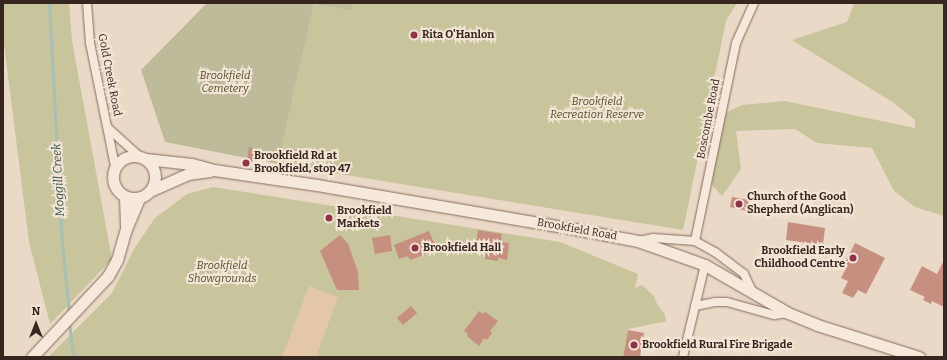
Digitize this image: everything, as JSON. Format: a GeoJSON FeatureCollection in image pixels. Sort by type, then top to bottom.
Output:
{"type":"FeatureCollection","features":[{"type":"Feature","properties":{"kind":"main road"},"geometry":{"type":"LineString","coordinates":[[32,357],[108,276],[117,260],[126,229],[140,198],[152,190],[156,177],[151,163],[143,157],[126,157],[115,166],[113,180],[115,187],[125,196],[140,198]]}},
{"type":"Feature","properties":{"kind":"main road","name":"Brookfield Road"},"geometry":{"type":"LineString","coordinates":[[143,157],[192,164],[214,170],[318,185],[638,241],[706,265],[754,295],[788,313],[817,325],[919,357]]}},
{"type":"Feature","properties":{"kind":"main road","name":"Brookfield Road"},"geometry":{"type":"LineString","coordinates":[[152,190],[188,174],[214,170]]}},
{"type":"Feature","properties":{"kind":"main road"},"geometry":{"type":"LineString","coordinates":[[125,196],[126,229]]}},
{"type":"Feature","properties":{"kind":"street","name":"Gold Creek Road"},"geometry":{"type":"LineString","coordinates":[[87,3],[90,43],[115,166]]}},
{"type":"Feature","properties":{"kind":"street","name":"Boscombe Road"},"geometry":{"type":"LineString","coordinates":[[696,242],[736,43],[754,3]]}},
{"type":"Feature","properties":{"kind":"street","name":"Gold Creek Road"},"geometry":{"type":"LineString","coordinates":[[108,128],[143,157]]}},
{"type":"Feature","properties":{"kind":"street"},"geometry":{"type":"LineString","coordinates":[[638,241],[653,238],[696,242],[715,252],[744,274],[754,295]]}},
{"type":"Feature","properties":{"kind":"street"},"geometry":{"type":"LineString","coordinates":[[683,357],[706,265]]}},
{"type":"Feature","properties":{"kind":"street"},"geometry":{"type":"LineString","coordinates":[[695,306],[715,302],[728,302],[774,315],[788,313]]}},
{"type":"Feature","properties":{"kind":"green space"},"geometry":{"type":"Polygon","coordinates":[[[3,3],[69,3],[72,41],[112,259],[50,324],[29,242],[3,36],[3,3]]]}},
{"type":"Feature","properties":{"kind":"green space","name":"Brookfield Cemetery"},"geometry":{"type":"Polygon","coordinates":[[[207,3],[353,3],[352,11],[314,4],[278,164],[165,142],[141,70],[207,3]]]}},
{"type":"Feature","properties":{"kind":"green space","name":"Brookfield Recreation Reserve"},"geometry":{"type":"Polygon","coordinates":[[[353,3],[737,3],[726,21],[683,230],[278,164],[314,4],[352,11],[353,3]]]}},
{"type":"Feature","properties":{"kind":"green space"},"geometry":{"type":"Polygon","coordinates":[[[854,3],[944,3],[944,216],[915,207],[894,191],[872,148],[817,143],[795,129],[736,131],[741,169],[722,196],[712,185],[717,125],[727,112],[742,105],[785,101],[915,128],[915,120],[894,103],[792,40],[847,22],[854,3]]]}},
{"type":"Feature","properties":{"kind":"green space","name":"Brookfield Showgrounds"},"geometry":{"type":"Polygon","coordinates":[[[213,187],[560,242],[638,274],[635,288],[642,285],[654,296],[657,304],[665,315],[666,322],[628,329],[623,357],[48,357],[112,293],[134,249],[155,218],[187,194],[213,187]]]}},
{"type":"Feature","properties":{"kind":"sand"},"geometry":{"type":"Polygon","coordinates":[[[309,286],[338,297],[316,357],[282,357],[309,286]]]}},
{"type":"Feature","properties":{"kind":"building"},"geometry":{"type":"Polygon","coordinates":[[[249,147],[257,149],[255,162],[247,161],[249,147]]]}},
{"type":"Feature","properties":{"kind":"building","name":"Church of the Good Shepherd (Anglican)"},"geometry":{"type":"Polygon","coordinates":[[[732,197],[749,200],[747,211],[730,207],[732,197]]]}},
{"type":"Feature","properties":{"kind":"building"},"geometry":{"type":"Polygon","coordinates":[[[788,222],[825,228],[823,245],[786,240],[788,222]]]}},
{"type":"Feature","properties":{"kind":"building"},"geometry":{"type":"Polygon","coordinates":[[[478,230],[502,234],[501,242],[509,243],[507,260],[498,258],[498,261],[485,259],[486,252],[475,250],[478,230]]]}},
{"type":"Feature","properties":{"kind":"building","name":"Brookfield Hall"},"geometry":{"type":"Polygon","coordinates":[[[429,231],[437,250],[410,260],[408,256],[399,259],[394,245],[429,231]]]}},
{"type":"Feature","properties":{"kind":"building"},"geometry":{"type":"Polygon","coordinates":[[[340,235],[348,244],[358,272],[359,290],[337,290],[320,251],[340,235]]]}},
{"type":"Feature","properties":{"kind":"building"},"geometry":{"type":"Polygon","coordinates":[[[390,235],[392,251],[375,254],[372,238],[390,235]]]}},
{"type":"Feature","properties":{"kind":"building"},"geometry":{"type":"Polygon","coordinates":[[[855,243],[885,258],[866,294],[858,290],[853,298],[842,293],[848,281],[841,278],[848,265],[845,263],[855,243]]]}},
{"type":"Feature","properties":{"kind":"building"},"geometry":{"type":"Polygon","coordinates":[[[944,260],[944,307],[932,301],[931,304],[923,300],[925,297],[910,290],[922,266],[937,274],[944,260]]]}},
{"type":"Feature","properties":{"kind":"building"},"geometry":{"type":"Polygon","coordinates":[[[411,306],[417,313],[403,325],[397,318],[411,306]]]}},
{"type":"Feature","properties":{"kind":"building"},"geometry":{"type":"Polygon","coordinates":[[[479,311],[483,314],[485,312],[498,321],[490,331],[492,333],[487,340],[484,338],[479,346],[467,336],[468,334],[464,331],[479,311]]]}},
{"type":"Feature","properties":{"kind":"building","name":"Brookfield Rural Fire Brigade"},"geometry":{"type":"Polygon","coordinates":[[[628,330],[644,333],[640,357],[623,357],[628,330]]]}},
{"type":"Feature","properties":{"kind":"waterway","name":"Moggill Creek"},"geometry":{"type":"LineString","coordinates":[[49,3],[62,244],[69,313]]}},
{"type":"Feature","properties":{"kind":"waterway","name":"Moggill Creek"},"geometry":{"type":"LineString","coordinates":[[69,322],[72,349],[75,357]]}},
{"type":"Feature","properties":{"kind":"place","name":"Rita O'Hanlon"},"geometry":{"type":"Point","coordinates":[414,35]}},
{"type":"Feature","properties":{"kind":"place","name":"Brookfield Rd at Brookfield, stop 47"},"geometry":{"type":"Point","coordinates":[246,163]}},
{"type":"Feature","properties":{"kind":"place","name":"Church of the Good Shepherd (Anglican)"},"geometry":{"type":"Point","coordinates":[739,204]}},
{"type":"Feature","properties":{"kind":"place","name":"Brookfield Markets"},"geometry":{"type":"Point","coordinates":[329,218]}},
{"type":"Feature","properties":{"kind":"place","name":"Brookfield Hall"},"geometry":{"type":"Point","coordinates":[415,248]}},
{"type":"Feature","properties":{"kind":"place","name":"Brookfield Early Childhood Centre"},"geometry":{"type":"Point","coordinates":[853,258]}},
{"type":"Feature","properties":{"kind":"place","name":"Brookfield Rural Fire Brigade"},"geometry":{"type":"Point","coordinates":[634,345]}}]}
